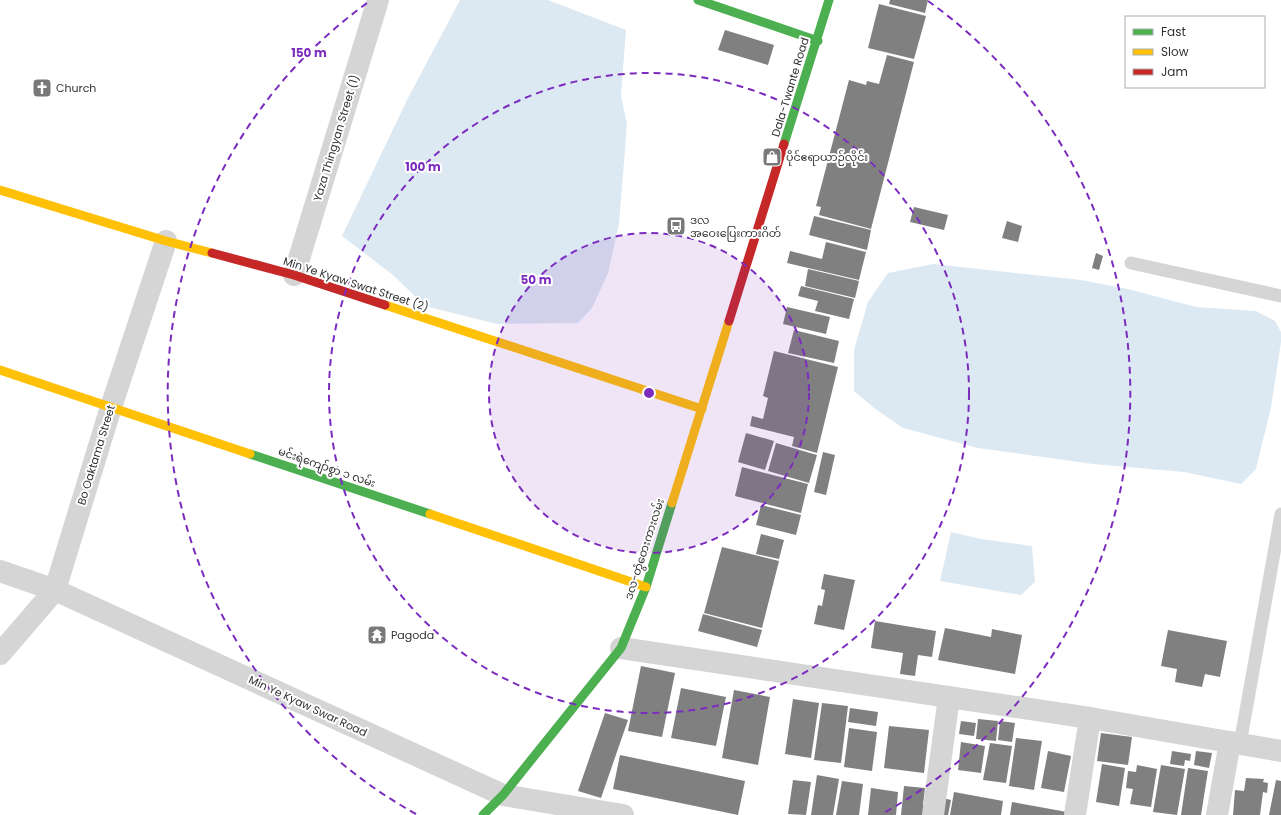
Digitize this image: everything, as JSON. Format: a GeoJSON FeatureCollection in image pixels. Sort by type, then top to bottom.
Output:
{"type":"FeatureCollection","features":[{"type":"Feature","properties":{"kind":"street","name":"Yaza Thingyan Street (1)"},"geometry":{"type":"LineString","coordinates":[[294,275],[378,0]]}},
{"type":"Feature","properties":{"kind":"street"},"geometry":{"type":"LineString","coordinates":[[698,0],[818,41]]}},
{"type":"Feature","properties":{"kind":"street","name":"Dala-Twante Road"},"geometry":{"type":"LineString","coordinates":[[752,250],[818,41],[829,0]]}},
{"type":"Feature","properties":{"kind":"street","name":"Min Ye Kyaw Swat Street (2)"},"geometry":{"type":"LineString","coordinates":[[0,190],[166,241],[294,275],[702,409]]}},
{"type":"Feature","properties":{"kind":"street","name":"Bo Oaktama Street"},"geometry":{"type":"LineString","coordinates":[[0,654],[55,590],[111,407],[166,241]]}},
{"type":"Feature","properties":{"kind":"street","name":"ဒလ-တွံတေးကားလမ်း"},"geometry":{"type":"LineString","coordinates":[[483,815],[503,795],[621,648],[646,587],[752,250]]}},
{"type":"Feature","properties":{"kind":"street","name":"မင်းရဲကျော်စွာ ၁ လမ်း"},"geometry":{"type":"LineString","coordinates":[[0,370],[646,587]]}},
{"type":"Feature","properties":{"kind":"street","name":"Min Ye Kyaw Swar Road"},"geometry":{"type":"LineString","coordinates":[[0,571],[55,590],[503,795],[623,815]]}},
{"type":"Feature","properties":{"kind":"street"},"geometry":{"type":"LineString","coordinates":[[621,648],[1090,718],[1281,751]]}},
{"type":"Feature","properties":{"kind":"street"},"geometry":{"type":"LineString","coordinates":[[933,815],[949,697]]}},
{"type":"Feature","properties":{"kind":"street"},"geometry":{"type":"LineString","coordinates":[[1075,815],[1090,718]]}},
{"type":"Feature","properties":{"kind":"street"},"geometry":{"type":"LineString","coordinates":[[1217,815],[1235,743]]}},
{"type":"Feature","properties":{"kind":"lane"},"geometry":{"type":"LineString","coordinates":[[1132,263],[1281,296]]}},
{"type":"Feature","properties":{"kind":"lane"},"geometry":{"type":"LineString","coordinates":[[1235,743],[1281,514]]}},
{"type":"Feature","properties":{"kind":"shaded area"},"geometry":{"type":"Polygon","coordinates":[[[460,0],[548,0],[626,30],[621,95],[627,124],[619,224],[608,273],[592,308],[578,323],[497,324],[425,306],[393,275],[342,236],[408,98],[460,0]]]}},
{"type":"Feature","properties":{"kind":"shaded area"},"geometry":{"type":"Polygon","coordinates":[[[933,264],[1081,280],[1128,289],[1196,307],[1256,311],[1275,321],[1281,332],[1281,342],[1271,407],[1256,469],[1241,484],[1184,472],[1093,464],[978,448],[903,428],[874,408],[854,391],[854,350],[868,302],[888,273],[933,264]]]}},
{"type":"Feature","properties":{"kind":"shaded area"},"geometry":{"type":"Polygon","coordinates":[[[951,532],[981,539],[1032,546],[1035,582],[1021,595],[940,581],[951,532]]]}},
{"type":"Feature","properties":{"kind":"building"},"geometry":{"type":"Polygon","coordinates":[[[890,0],[928,0],[925,13],[889,4],[890,0]]]}},
{"type":"Feature","properties":{"kind":"building"},"geometry":{"type":"Polygon","coordinates":[[[879,4],[926,16],[914,59],[868,48],[879,4]]]}},
{"type":"Feature","properties":{"kind":"building"},"geometry":{"type":"Polygon","coordinates":[[[725,30],[774,45],[768,65],[718,50],[725,30]]]}},
{"type":"Feature","properties":{"kind":"building"},"geometry":{"type":"Polygon","coordinates":[[[887,55],[914,62],[871,229],[819,215],[821,207],[816,206],[849,80],[866,85],[867,81],[879,84],[887,55]]]}},
{"type":"Feature","properties":{"kind":"building"},"geometry":{"type":"Polygon","coordinates":[[[914,207],[948,215],[944,230],[910,222],[914,207]]]}},
{"type":"Feature","properties":{"kind":"building"},"geometry":{"type":"Polygon","coordinates":[[[814,216],[871,230],[867,250],[809,235],[814,216]]]}},
{"type":"Feature","properties":{"kind":"building"},"geometry":{"type":"Polygon","coordinates":[[[1007,221],[1022,226],[1018,242],[1002,238],[1007,221]]]}},
{"type":"Feature","properties":{"kind":"building"},"geometry":{"type":"Polygon","coordinates":[[[826,242],[866,252],[859,280],[787,263],[790,251],[822,259],[826,242]]]}},
{"type":"Feature","properties":{"kind":"building"},"geometry":{"type":"Polygon","coordinates":[[[1096,253],[1103,256],[1099,270],[1092,268],[1096,253]]]}},
{"type":"Feature","properties":{"kind":"building"},"geometry":{"type":"Polygon","coordinates":[[[808,269],[859,281],[855,298],[805,286],[808,269]]]}},
{"type":"Feature","properties":{"kind":"building"},"geometry":{"type":"Polygon","coordinates":[[[801,286],[854,299],[849,319],[815,311],[818,301],[798,296],[801,286]]]}},
{"type":"Feature","properties":{"kind":"building"},"geometry":{"type":"Polygon","coordinates":[[[787,307],[830,317],[826,334],[783,324],[787,307]]]}},
{"type":"Feature","properties":{"kind":"building"},"geometry":{"type":"Polygon","coordinates":[[[794,330],[839,341],[834,363],[788,353],[794,330]]]}},
{"type":"Feature","properties":{"kind":"building"},"geometry":{"type":"Polygon","coordinates":[[[774,351],[838,367],[817,453],[792,446],[794,437],[750,426],[752,416],[763,419],[768,398],[763,396],[774,351]]]}},
{"type":"Feature","properties":{"kind":"building"},"geometry":{"type":"Polygon","coordinates":[[[746,433],[774,441],[765,470],[738,462],[746,433]]]}},
{"type":"Feature","properties":{"kind":"building"},"geometry":{"type":"Polygon","coordinates":[[[776,443],[817,455],[809,483],[768,471],[776,443]]]}},
{"type":"Feature","properties":{"kind":"building"},"geometry":{"type":"Polygon","coordinates":[[[823,452],[835,455],[826,495],[814,492],[823,452]]]}},
{"type":"Feature","properties":{"kind":"building"},"geometry":{"type":"Polygon","coordinates":[[[742,467],[808,484],[801,513],[735,496],[742,467]]]}},
{"type":"Feature","properties":{"kind":"building"},"geometry":{"type":"Polygon","coordinates":[[[761,505],[801,515],[796,535],[756,525],[761,505]]]}},
{"type":"Feature","properties":{"kind":"building"},"geometry":{"type":"Polygon","coordinates":[[[761,534],[784,540],[779,559],[756,554],[761,534]]]}},
{"type":"Feature","properties":{"kind":"building"},"geometry":{"type":"Polygon","coordinates":[[[722,547],[779,561],[762,628],[704,613],[722,547]]]}},
{"type":"Feature","properties":{"kind":"building"},"geometry":{"type":"Polygon","coordinates":[[[824,574],[855,580],[844,630],[814,624],[818,605],[822,606],[825,590],[821,589],[824,574]]]}},
{"type":"Feature","properties":{"kind":"building"},"geometry":{"type":"Polygon","coordinates":[[[703,614],[762,630],[757,647],[698,631],[703,614]]]}},
{"type":"Feature","properties":{"kind":"building"},"geometry":{"type":"Polygon","coordinates":[[[875,621],[936,631],[932,657],[918,655],[915,676],[900,674],[903,653],[871,648],[875,621]]]}},
{"type":"Feature","properties":{"kind":"building"},"geometry":{"type":"Polygon","coordinates":[[[945,628],[991,637],[992,629],[1022,635],[1015,674],[938,660],[945,628]]]}},
{"type":"Feature","properties":{"kind":"building"},"geometry":{"type":"Polygon","coordinates":[[[1168,630],[1227,641],[1220,677],[1205,674],[1202,687],[1175,682],[1177,669],[1161,666],[1168,630]]]}},
{"type":"Feature","properties":{"kind":"building"},"geometry":{"type":"Polygon","coordinates":[[[641,666],[675,673],[662,737],[628,731],[641,666]]]}},
{"type":"Feature","properties":{"kind":"building"},"geometry":{"type":"Polygon","coordinates":[[[681,688],[726,697],[716,746],[671,738],[681,688]]]}},
{"type":"Feature","properties":{"kind":"building"},"geometry":{"type":"Polygon","coordinates":[[[734,690],[770,697],[758,765],[722,758],[734,690]]]}},
{"type":"Feature","properties":{"kind":"building"},"geometry":{"type":"Polygon","coordinates":[[[793,699],[819,703],[811,758],[785,754],[793,699]]]}},
{"type":"Feature","properties":{"kind":"building"},"geometry":{"type":"Polygon","coordinates":[[[822,703],[848,706],[841,763],[814,760],[822,703]]]}},
{"type":"Feature","properties":{"kind":"building"},"geometry":{"type":"Polygon","coordinates":[[[850,708],[878,712],[876,726],[848,722],[850,708]]]}},
{"type":"Feature","properties":{"kind":"building"},"geometry":{"type":"Polygon","coordinates":[[[605,713],[628,720],[601,798],[578,791],[605,713]]]}},
{"type":"Feature","properties":{"kind":"building"},"geometry":{"type":"Polygon","coordinates":[[[978,719],[998,721],[996,741],[976,739],[978,719]]]}},
{"type":"Feature","properties":{"kind":"building"},"geometry":{"type":"Polygon","coordinates":[[[961,721],[976,723],[974,736],[959,734],[961,721]]]}},
{"type":"Feature","properties":{"kind":"building"},"geometry":{"type":"Polygon","coordinates":[[[1000,721],[1015,723],[1012,742],[998,740],[1000,721]]]}},
{"type":"Feature","properties":{"kind":"building"},"geometry":{"type":"Polygon","coordinates":[[[889,726],[929,730],[924,773],[884,768],[889,726]]]}},
{"type":"Feature","properties":{"kind":"building"},"geometry":{"type":"Polygon","coordinates":[[[849,728],[877,732],[872,771],[844,767],[849,728]]]}},
{"type":"Feature","properties":{"kind":"building"},"geometry":{"type":"Polygon","coordinates":[[[1101,733],[1132,737],[1128,765],[1097,761],[1101,733]]]}},
{"type":"Feature","properties":{"kind":"building"},"geometry":{"type":"Polygon","coordinates":[[[1016,738],[1042,741],[1034,790],[1009,786],[1016,738]]]}},
{"type":"Feature","properties":{"kind":"building"},"geometry":{"type":"Polygon","coordinates":[[[961,742],[985,746],[981,773],[958,770],[961,742]]]}},
{"type":"Feature","properties":{"kind":"building"},"geometry":{"type":"Polygon","coordinates":[[[990,743],[1012,746],[1006,783],[983,780],[990,743]]]}},
{"type":"Feature","properties":{"kind":"building"},"geometry":{"type":"Polygon","coordinates":[[[1048,751],[1071,756],[1064,792],[1041,788],[1048,751]]]}},
{"type":"Feature","properties":{"kind":"building"},"geometry":{"type":"Polygon","coordinates":[[[1172,751],[1191,754],[1190,761],[1185,760],[1184,766],[1170,764],[1172,751]]]}},
{"type":"Feature","properties":{"kind":"building"},"geometry":{"type":"Polygon","coordinates":[[[1196,751],[1212,753],[1209,768],[1194,765],[1196,751]]]}},
{"type":"Feature","properties":{"kind":"building"},"geometry":{"type":"Polygon","coordinates":[[[620,755],[745,781],[738,815],[613,789],[620,755]]]}},
{"type":"Feature","properties":{"kind":"building"},"geometry":{"type":"Polygon","coordinates":[[[1102,764],[1125,768],[1119,806],[1096,802],[1102,764]]]}},
{"type":"Feature","properties":{"kind":"building"},"geometry":{"type":"Polygon","coordinates":[[[1137,765],[1157,769],[1151,807],[1130,804],[1133,789],[1126,788],[1128,771],[1136,772],[1137,765]]]}},
{"type":"Feature","properties":{"kind":"building"},"geometry":{"type":"Polygon","coordinates":[[[1161,765],[1185,769],[1177,815],[1153,812],[1161,765]]]}},
{"type":"Feature","properties":{"kind":"building"},"geometry":{"type":"Polygon","coordinates":[[[1188,768],[1208,771],[1201,815],[1181,815],[1188,768]]]}},
{"type":"Feature","properties":{"kind":"building"},"geometry":{"type":"Polygon","coordinates":[[[817,775],[839,779],[833,815],[811,815],[817,775]]]}},
{"type":"Feature","properties":{"kind":"building"},"geometry":{"type":"Polygon","coordinates":[[[1246,778],[1264,779],[1263,782],[1268,783],[1267,793],[1263,792],[1260,815],[1233,815],[1235,790],[1244,791],[1246,778]]]}},
{"type":"Feature","properties":{"kind":"building"},"geometry":{"type":"Polygon","coordinates":[[[793,780],[811,782],[806,815],[788,814],[793,780]]]}},
{"type":"Feature","properties":{"kind":"building"},"geometry":{"type":"Polygon","coordinates":[[[1276,780],[1281,781],[1281,815],[1269,815],[1276,780]]]}},
{"type":"Feature","properties":{"kind":"building"},"geometry":{"type":"Polygon","coordinates":[[[842,781],[863,784],[859,815],[836,815],[842,781]]]}},
{"type":"Feature","properties":{"kind":"building"},"geometry":{"type":"Polygon","coordinates":[[[904,786],[925,788],[923,805],[927,806],[926,815],[901,815],[904,786]]]}},
{"type":"Feature","properties":{"kind":"building"},"geometry":{"type":"Polygon","coordinates":[[[871,788],[898,792],[896,815],[868,815],[871,788]]]}},
{"type":"Feature","properties":{"kind":"building"},"geometry":{"type":"Polygon","coordinates":[[[954,792],[1003,801],[1001,815],[950,815],[954,792]]]}},
{"type":"Feature","properties":{"kind":"building"},"geometry":{"type":"Polygon","coordinates":[[[943,798],[951,800],[948,815],[940,815],[943,798]]]}},
{"type":"Feature","properties":{"kind":"building"},"geometry":{"type":"Polygon","coordinates":[[[1012,802],[1067,812],[1067,815],[1010,815],[1012,802]]]}},
{"type":"Feature","properties":{"kind":"traffic: fast"},"geometry":{"type":"LineString","coordinates":[[698,0],[818,41]]}},
{"type":"Feature","properties":{"kind":"traffic: fast"},"geometry":{"type":"LineString","coordinates":[[784,144],[829,0]]}},
{"type":"Feature","properties":{"kind":"traffic: fast"},"geometry":{"type":"LineString","coordinates":[[250,454],[430,514]]}},
{"type":"Feature","properties":{"kind":"traffic: fast"},"geometry":{"type":"LineString","coordinates":[[483,815],[503,795],[621,648],[646,587],[672,503]]}},
{"type":"Feature","properties":{"kind":"traffic: slow"},"geometry":{"type":"LineString","coordinates":[[0,190],[166,241],[212,253]]}},
{"type":"Feature","properties":{"kind":"traffic: slow"},"geometry":{"type":"LineString","coordinates":[[385,305],[702,409]]}},
{"type":"Feature","properties":{"kind":"traffic: slow"},"geometry":{"type":"LineString","coordinates":[[672,503],[729,321]]}},
{"type":"Feature","properties":{"kind":"traffic: slow"},"geometry":{"type":"LineString","coordinates":[[0,370],[250,454]]}},
{"type":"Feature","properties":{"kind":"traffic: slow"},"geometry":{"type":"LineString","coordinates":[[430,514],[646,587]]}},
{"type":"Feature","properties":{"kind":"traffic: jam"},"geometry":{"type":"LineString","coordinates":[[729,321],[784,144]]}},
{"type":"Feature","properties":{"kind":"traffic: jam"},"geometry":{"type":"LineString","coordinates":[[212,253],[294,275],[385,305]]}},
{"type":"Feature","properties":{"kind":"place","name":"Church"},"geometry":{"type":"Point","coordinates":[42,88]}},
{"type":"Feature","properties":{"kind":"place","name":"ပိုင်ဧရာယာဉ်လိုင်း"},"geometry":{"type":"Point","coordinates":[772,157]}},
{"type":"Feature","properties":{"kind":"place","name":"ဒလ အဝေးပြေးကားဂိတ်"},"geometry":{"type":"Point","coordinates":[676,226]}},
{"type":"Feature","properties":{"kind":"place","name":"Pagoda"},"geometry":{"type":"Point","coordinates":[377,635]}}]}
